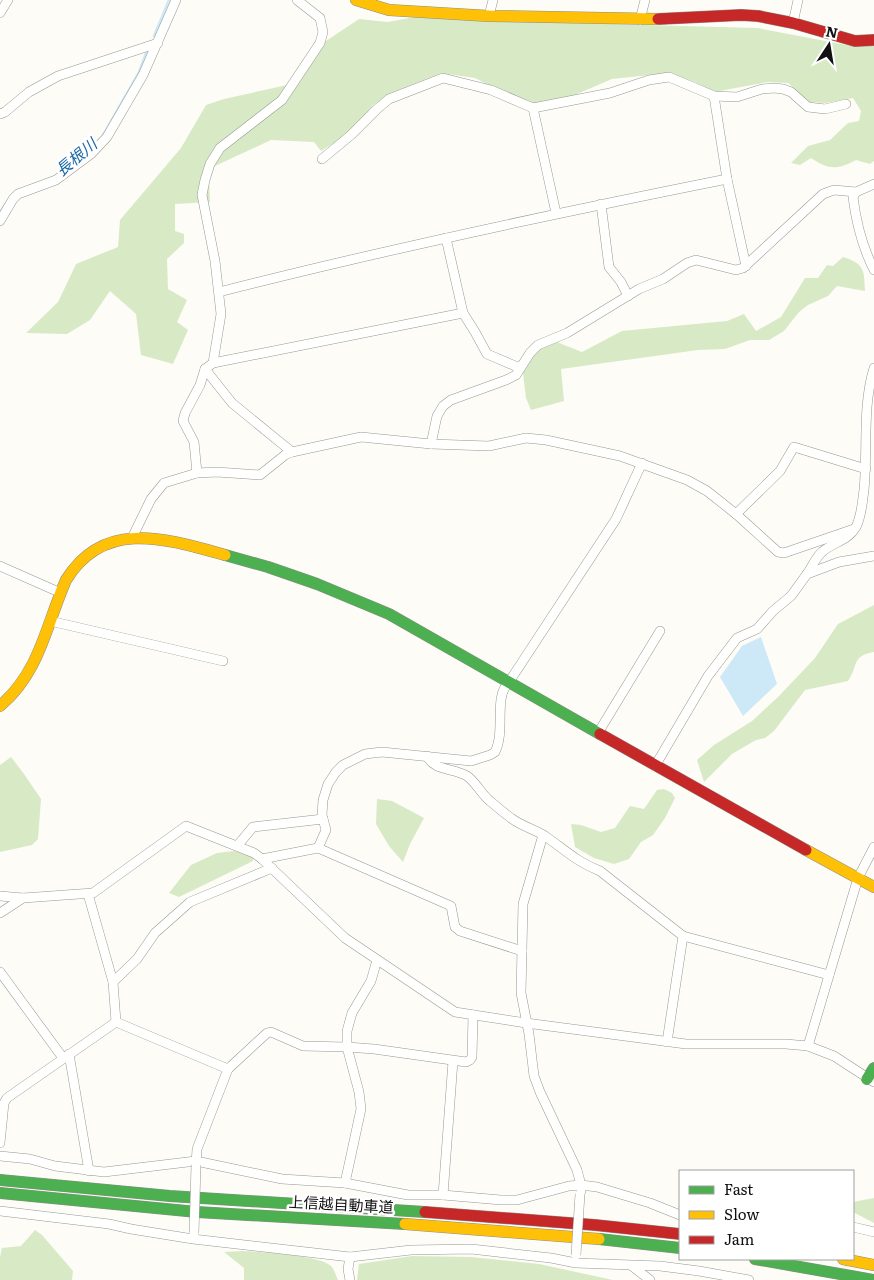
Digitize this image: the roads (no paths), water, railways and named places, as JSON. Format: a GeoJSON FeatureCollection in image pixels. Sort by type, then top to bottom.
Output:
{"type":"FeatureCollection","features":[{"type":"Feature","properties":{"kind":"main road"},"geometry":{"type":"LineString","coordinates":[[356,0],[389,10],[489,16],[640,20],[741,15],[758,16],[793,23],[855,41],[874,40]]}},
{"type":"Feature","properties":{"kind":"main road"},"geometry":{"type":"LineString","coordinates":[[0,706],[13,696],[23,683],[72,571],[88,554],[108,542],[132,538],[151,538],[216,552],[345,594],[389,614],[655,766],[874,886]]}},
{"type":"Feature","properties":{"kind":"main road"},"geometry":{"type":"LineString","coordinates":[[871,1080],[874,1068]]}},
{"type":"Feature","properties":{"kind":"main road","name":"上信越自動車道"},"geometry":{"type":"LineString","coordinates":[[0,1180],[150,1195],[513,1218],[679,1234]]}},
{"type":"Feature","properties":{"kind":"main road","name":"上信越自動車道"},"geometry":{"type":"LineString","coordinates":[[0,1193],[169,1209],[513,1232],[679,1248]]}},
{"type":"Feature","properties":{"kind":"main road"},"geometry":{"type":"LineString","coordinates":[[761,1260],[874,1280]]}},
{"type":"Feature","properties":{"kind":"main road"},"geometry":{"type":"LineString","coordinates":[[848,1260],[874,1265]]}},
{"type":"Feature","properties":{"kind":"street"},"geometry":{"type":"LineString","coordinates":[[0,13],[8,0]]}},
{"type":"Feature","properties":{"kind":"street"},"geometry":{"type":"LineString","coordinates":[[0,222],[13,199],[18,194],[56,180],[101,145],[142,76],[176,0]]}},
{"type":"Feature","properties":{"kind":"street"},"geometry":{"type":"LineString","coordinates":[[213,363],[221,314],[219,292],[202,196],[205,180],[210,164],[220,148],[282,100],[320,43],[323,32],[320,18],[298,0]]}},
{"type":"Feature","properties":{"kind":"street"},"geometry":{"type":"LineString","coordinates":[[489,16],[493,0]]}},
{"type":"Feature","properties":{"kind":"street"},"geometry":{"type":"LineString","coordinates":[[640,20],[645,0]]}},
{"type":"Feature","properties":{"kind":"street"},"geometry":{"type":"LineString","coordinates":[[793,23],[798,0]]}},
{"type":"Feature","properties":{"kind":"street"},"geometry":{"type":"LineString","coordinates":[[0,114],[34,89],[58,76],[158,43]]}},
{"type":"Feature","properties":{"kind":"street"},"geometry":{"type":"LineString","coordinates":[[322,158],[351,135],[389,99],[443,78],[491,90],[533,108],[610,94],[649,80],[668,77],[714,96],[737,97],[762,89],[774,88],[791,92],[808,107],[825,109],[846,104]]}},
{"type":"Feature","properties":{"kind":"street"},"geometry":{"type":"LineString","coordinates":[[714,96],[727,179],[746,266]]}},
{"type":"Feature","properties":{"kind":"street"},"geometry":{"type":"LineString","coordinates":[[533,108],[556,213]]}},
{"type":"Feature","properties":{"kind":"street"},"geometry":{"type":"LineString","coordinates":[[219,292],[343,260],[556,213],[727,179]]}},
{"type":"Feature","properties":{"kind":"street"},"geometry":{"type":"LineString","coordinates":[[874,184],[856,192],[852,197],[854,212],[874,270]]}},
{"type":"Feature","properties":{"kind":"street"},"geometry":{"type":"LineString","coordinates":[[431,444],[437,416],[443,406],[451,400],[516,375],[538,345],[567,333],[628,296],[663,279],[687,263],[696,260],[736,270],[746,266],[823,194],[834,190],[856,192]]}},
{"type":"Feature","properties":{"kind":"street"},"geometry":{"type":"LineString","coordinates":[[601,204],[609,268],[621,282],[628,296]]}},
{"type":"Feature","properties":{"kind":"street"},"geometry":{"type":"LineString","coordinates":[[446,238],[463,313],[487,354],[520,368]]}},
{"type":"Feature","properties":{"kind":"street"},"geometry":{"type":"LineString","coordinates":[[198,473],[194,442],[183,421],[184,413],[200,386],[205,369],[213,363],[463,313]]}},
{"type":"Feature","properties":{"kind":"street"},"geometry":{"type":"LineString","coordinates":[[655,766],[708,676],[737,638],[758,629],[773,611],[791,596],[822,552],[848,537],[854,530],[861,516],[866,469],[867,402],[874,368]]}},
{"type":"Feature","properties":{"kind":"street"},"geometry":{"type":"LineString","coordinates":[[205,369],[232,404],[292,452]]}},
{"type":"Feature","properties":{"kind":"street"},"geometry":{"type":"LineString","coordinates":[[132,538],[151,499],[164,483],[198,473],[217,472],[260,475],[285,455],[292,452],[361,437],[431,444],[489,446],[526,438],[546,440],[620,456],[642,463],[707,491],[778,552],[784,554],[854,530]]}},
{"type":"Feature","properties":{"kind":"street"},"geometry":{"type":"LineString","coordinates":[[736,514],[780,471],[794,447],[866,469]]}},
{"type":"Feature","properties":{"kind":"street"},"geometry":{"type":"LineString","coordinates":[[318,848],[326,830],[323,819],[323,800],[328,784],[343,765],[365,754],[382,752],[471,761],[494,752],[501,723],[501,695],[503,687],[509,682],[616,518],[642,463]]}},
{"type":"Feature","properties":{"kind":"street"},"geometry":{"type":"LineString","coordinates":[[807,574],[839,562],[874,556]]}},
{"type":"Feature","properties":{"kind":"street"},"geometry":{"type":"LineString","coordinates":[[0,566],[61,593]]}},
{"type":"Feature","properties":{"kind":"street"},"geometry":{"type":"LineString","coordinates":[[50,621],[223,661]]}},
{"type":"Feature","properties":{"kind":"street"},"geometry":{"type":"LineString","coordinates":[[598,733],[660,631]]}},
{"type":"Feature","properties":{"kind":"street"},"geometry":{"type":"LineString","coordinates":[[428,756],[430,762],[436,766],[467,776],[483,795],[511,819],[543,835],[567,854],[600,871],[683,936],[829,975]]}},
{"type":"Feature","properties":{"kind":"street"},"geometry":{"type":"LineString","coordinates":[[237,846],[253,827],[323,819]]}},
{"type":"Feature","properties":{"kind":"street"},"geometry":{"type":"LineString","coordinates":[[0,896],[23,898],[93,893],[186,826],[254,853],[345,938],[455,1012],[526,1024],[667,1042],[808,1046],[834,1056],[871,1080]]}},
{"type":"Feature","properties":{"kind":"street"},"geometry":{"type":"LineString","coordinates":[[543,835],[524,895],[521,993],[529,1034],[534,1076],[577,1170],[581,1190],[576,1259]]}},
{"type":"Feature","properties":{"kind":"street"},"geometry":{"type":"LineString","coordinates":[[808,1046],[858,878],[874,847]]}},
{"type":"Feature","properties":{"kind":"street"},"geometry":{"type":"LineString","coordinates":[[262,859],[318,848],[450,906],[456,926],[460,931],[522,951]]}},
{"type":"Feature","properties":{"kind":"street"},"geometry":{"type":"LineString","coordinates":[[112,982],[137,959],[155,933],[190,902],[272,868]]}},
{"type":"Feature","properties":{"kind":"street"},"geometry":{"type":"LineString","coordinates":[[88,894],[112,982],[116,1022]]}},
{"type":"Feature","properties":{"kind":"street"},"geometry":{"type":"LineString","coordinates":[[0,913],[23,898]]}},
{"type":"Feature","properties":{"kind":"street"},"geometry":{"type":"LineString","coordinates":[[667,1042],[683,936]]}},
{"type":"Feature","properties":{"kind":"street"},"geometry":{"type":"LineString","coordinates":[[344,1183],[362,1109],[347,1047],[347,1031],[352,1013],[371,981],[377,960]]}},
{"type":"Feature","properties":{"kind":"street"},"geometry":{"type":"LineString","coordinates":[[2,978],[66,1056],[89,1171]]}},
{"type":"Feature","properties":{"kind":"street"},"geometry":{"type":"LineString","coordinates":[[194,1236],[197,1149],[228,1069],[267,1033],[272,1032],[302,1046],[374,1049],[466,1062],[472,1057],[473,1015]]}},
{"type":"Feature","properties":{"kind":"street"},"geometry":{"type":"LineString","coordinates":[[0,1143],[1,1110],[7,1098],[116,1022]]}},
{"type":"Feature","properties":{"kind":"street"},"geometry":{"type":"LineString","coordinates":[[116,1022],[228,1069]]}},
{"type":"Feature","properties":{"kind":"street"},"geometry":{"type":"LineString","coordinates":[[443,1195],[453,1061]]}},
{"type":"Feature","properties":{"kind":"street"},"geometry":{"type":"LineString","coordinates":[[0,1156],[30,1158],[55,1166],[89,1171],[120,1171],[196,1163],[282,1179],[344,1183],[408,1195],[443,1195],[517,1200],[570,1186],[581,1190],[596,1187],[679,1214]]}},
{"type":"Feature","properties":{"kind":"street"},"geometry":{"type":"LineString","coordinates":[[0,1211],[109,1224],[131,1230],[194,1236],[350,1257],[411,1250],[471,1249],[632,1266],[660,1266],[749,1280]]}},
{"type":"Feature","properties":{"kind":"street"},"geometry":{"type":"LineString","coordinates":[[854,1227],[874,1232]]}},
{"type":"Feature","properties":{"kind":"street"},"geometry":{"type":"LineString","coordinates":[[350,1257],[348,1269],[350,1280]]}},
{"type":"Feature","properties":{"kind":"street"},"geometry":{"type":"LineString","coordinates":[[632,1266],[650,1280]]}},
{"type":"Feature","properties":{"kind":"water"},"geometry":{"type":"Polygon","coordinates":[[[761,637],[777,684],[743,716],[720,677],[742,646],[761,637]]]}},
{"type":"Feature","properties":{"kind":"waterway","name":"長根川"},"geometry":{"type":"LineString","coordinates":[[154,36],[169,0]]}},
{"type":"Feature","properties":{"kind":"waterway","name":"長根川"},"geometry":{"type":"LineString","coordinates":[[103,135],[139,72],[146,53]]}},
{"type":"Feature","properties":{"kind":"waterway","name":"長根川"},"geometry":{"type":"LineString","coordinates":[[0,212],[9,199]]}}]}
